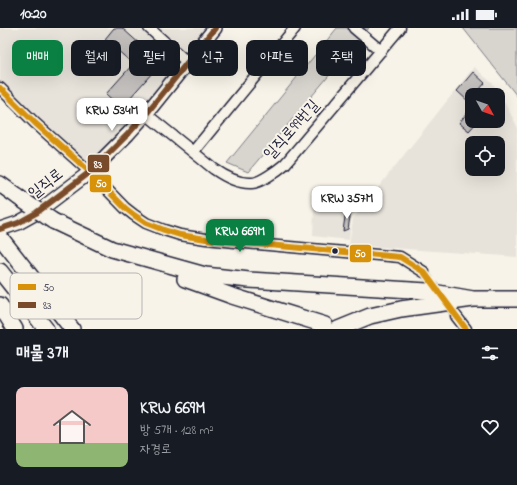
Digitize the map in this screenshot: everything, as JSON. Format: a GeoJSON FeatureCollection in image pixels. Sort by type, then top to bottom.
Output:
{"type":"FeatureCollection","features":[{"type":"Feature","properties":{"kind":"highway"},"geometry":{"type":"LineString","coordinates":[[0,184],[53,221],[112,249],[164,271],[232,296],[331,327],[401,309],[473,299],[517,299]]}},
{"type":"Feature","properties":{"kind":"highway"},"geometry":{"type":"LineString","coordinates":[[2,240],[28,273]]}},
{"type":"Feature","properties":{"kind":"highway"},"geometry":{"type":"LineString","coordinates":[[112,249],[205,275],[249,280],[427,291],[473,299]]}},
{"type":"Feature","properties":{"kind":"highway"},"geometry":{"type":"LineString","coordinates":[[0,271],[10,284]]}},
{"type":"Feature","properties":{"kind":"highway"},"geometry":{"type":"LineString","coordinates":[[0,305],[15,329]]}},
{"type":"Feature","properties":{"kind":"highway"},"geometry":{"type":"LineString","coordinates":[[38,319],[46,329]]}},
{"type":"Feature","properties":{"kind":"highway"},"geometry":{"type":"LineString","coordinates":[[64,319],[72,329]]}},
{"type":"Feature","properties":{"kind":"main road","name":"일직로"},"geometry":{"type":"LineString","coordinates":[[0,229],[18,223],[36,213],[90,172],[146,114],[215,28]]}},
{"type":"Feature","properties":{"kind":"street"},"geometry":{"type":"LineString","coordinates":[[148,28],[187,62]]}},
{"type":"Feature","properties":{"kind":"street"},"geometry":{"type":"LineString","coordinates":[[193,152],[295,28]]}},
{"type":"Feature","properties":{"kind":"street"},"geometry":{"type":"LineString","coordinates":[[354,28],[381,51]]}},
{"type":"Feature","properties":{"kind":"street","name":"일직로99번길"},"geometry":{"type":"LineString","coordinates":[[146,114],[224,176],[240,182],[253,183],[272,174],[285,164],[400,28]]}},
{"type":"Feature","properties":{"kind":"street"},"geometry":{"type":"LineString","coordinates":[[0,88],[35,123],[90,172],[125,208],[146,223],[180,235],[400,257],[424,272]]}},
{"type":"Feature","properties":{"kind":"street"},"geometry":{"type":"LineString","coordinates":[[456,316],[466,329]]}},
{"type":"Feature","properties":{"kind":"shaded area"},"geometry":{"type":"Polygon","coordinates":[[[0,28],[215,28],[205,40],[188,40],[188,59],[180,68],[180,40],[129,40],[129,76],[173,76],[90,172],[0,88],[0,28]]]}},
{"type":"Feature","properties":{"kind":"shaded area"},"geometry":{"type":"Polygon","coordinates":[[[337,28],[369,28],[359,40],[327,40],[337,28]]]}},
{"type":"Feature","properties":{"kind":"shaded area"},"geometry":{"type":"Polygon","coordinates":[[[463,28],[517,28],[517,96],[463,28]]]}},
{"type":"Feature","properties":{"kind":"shaded area"},"geometry":{"type":"Polygon","coordinates":[[[316,54],[316,76],[329,76],[248,172],[227,163],[298,76],[308,76],[308,64],[316,54]]]}},
{"type":"Feature","properties":{"kind":"shaded area"},"geometry":{"type":"Polygon","coordinates":[[[474,67],[496,88],[465,88],[465,128],[505,128],[505,104],[517,126],[517,257],[349,245],[353,219],[474,67]]]}},
{"type":"Feature","properties":{"kind":"shaded area"},"geometry":{"type":"Polygon","coordinates":[[[314,208],[352,209],[349,240],[313,236],[314,208]]]}},
{"type":"Feature","properties":{"kind":"building"},"geometry":{"type":"Polygon","coordinates":[[[114,28],[122,28],[135,40],[129,40],[129,60],[121,53],[121,40],[105,39],[114,28]]]}},
{"type":"Feature","properties":{"kind":"building"},"geometry":{"type":"Polygon","coordinates":[[[129,68],[129,76],[149,76],[121,108],[106,94],[129,68]]]}},
{"type":"Feature","properties":{"kind":"building"},"geometry":{"type":"Polygon","coordinates":[[[473,72],[485,83],[481,88],[465,88],[465,98],[457,91],[473,72]]]}},
{"type":"Feature","properties":{"kind":"building"},"geometry":{"type":"Polygon","coordinates":[[[465,116],[465,128],[459,123],[465,116]]]}},
{"type":"Feature","properties":{"kind":"building"},"geometry":{"type":"Polygon","coordinates":[[[346,210],[351,211],[348,229],[343,231],[346,210]]]}},
{"type":"Feature","properties":{"kind":"tunnel"},"geometry":{"type":"LineString","coordinates":[[424,272],[456,316]]}},
{"type":"Feature","properties":{"kind":"transit line","name":"83"},"geometry":{"type":"LineString","coordinates":[[0,229],[18,223],[36,213],[90,172],[146,114],[215,28]]}},
{"type":"Feature","properties":{"kind":"transit line","name":"50"},"geometry":{"type":"LineString","coordinates":[[0,88],[35,123],[90,172],[125,208],[146,223],[180,235],[206,239],[400,257],[424,272],[466,329]]}}]}
